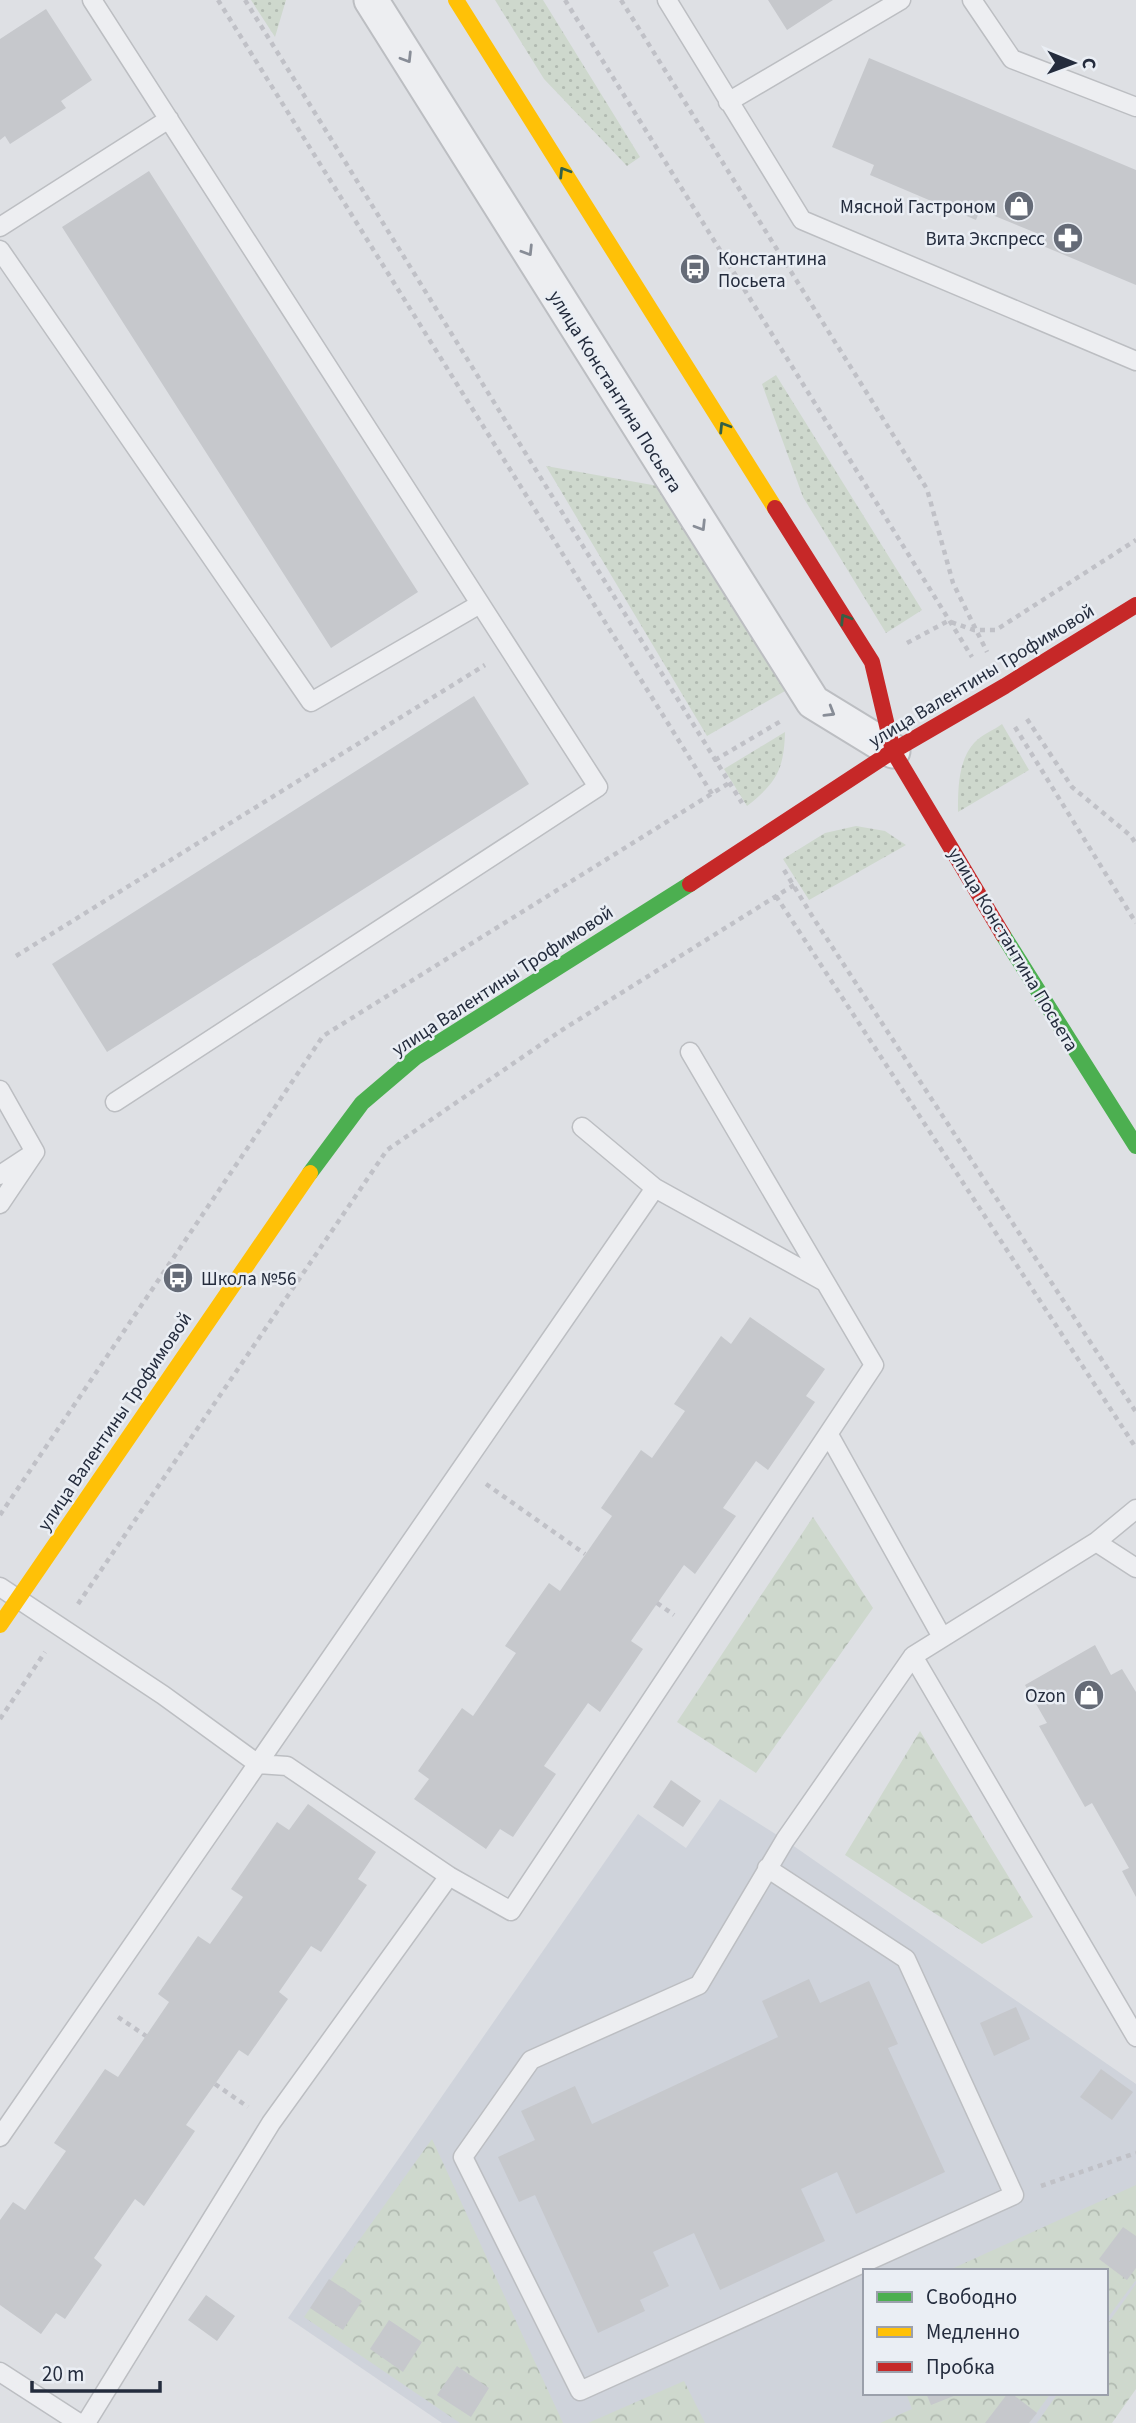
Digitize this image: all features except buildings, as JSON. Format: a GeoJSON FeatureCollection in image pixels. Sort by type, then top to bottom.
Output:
{"type":"FeatureCollection","features":[{"type":"Feature","properties":{"kind":"street","name":"улица Константина Посьета"},"geometry":{"type":"LineString","coordinates":[[371,0],[813,702],[893,751]]}},
{"type":"Feature","properties":{"kind":"street","name":"улица Константина Посьета"},"geometry":{"type":"LineString","coordinates":[[456,0],[872,663],[893,751],[1015,955],[1136,1146]]}},
{"type":"Feature","properties":{"kind":"street","name":"улица Валентины Трофимовой"},"geometry":{"type":"LineString","coordinates":[[0,1625],[304,1181],[362,1103],[416,1057],[764,837],[893,751],[1136,605]]}},
{"type":"Feature","properties":{"kind":"lane"},"geometry":{"type":"LineString","coordinates":[[92,0],[598,787],[115,1102]]}},
{"type":"Feature","properties":{"kind":"lane"},"geometry":{"type":"LineString","coordinates":[[667,0],[802,220],[1136,360]]}},
{"type":"Feature","properties":{"kind":"lane"},"geometry":{"type":"LineString","coordinates":[[728,102],[901,0]]}},
{"type":"Feature","properties":{"kind":"lane"},"geometry":{"type":"LineString","coordinates":[[972,0],[1012,59],[1136,107]]}},
{"type":"Feature","properties":{"kind":"lane"},"geometry":{"type":"LineString","coordinates":[[0,227],[169,119]]}},
{"type":"Feature","properties":{"kind":"lane"},"geometry":{"type":"LineString","coordinates":[[0,250],[311,702],[480,604]]}},
{"type":"Feature","properties":{"kind":"lane"},"geometry":{"type":"LineString","coordinates":[[0,1587],[163,1695],[258,1764],[287,1766],[449,1876],[510,1911],[874,1365],[690,1052]]}},
{"type":"Feature","properties":{"kind":"lane"},"geometry":{"type":"LineString","coordinates":[[0,1090],[35,1152]]}},
{"type":"Feature","properties":{"kind":"lane"},"geometry":{"type":"LineString","coordinates":[[582,1127],[655,1188],[826,1282]]}},
{"type":"Feature","properties":{"kind":"lane"},"geometry":{"type":"LineString","coordinates":[[0,1175],[35,1152]]}},
{"type":"Feature","properties":{"kind":"lane"},"geometry":{"type":"LineString","coordinates":[[0,1204],[35,1152]]}},
{"type":"Feature","properties":{"kind":"lane"},"geometry":{"type":"LineString","coordinates":[[0,2137],[655,1188]]}},
{"type":"Feature","properties":{"kind":"lane"},"geometry":{"type":"LineString","coordinates":[[829,1435],[942,1636]]}},
{"type":"Feature","properties":{"kind":"lane"},"geometry":{"type":"LineString","coordinates":[[767,1868],[906,1959],[1014,2195],[580,2391],[463,2157],[531,2060],[699,1985],[767,1868],[913,1656],[1096,1542],[1136,1509]]}},
{"type":"Feature","properties":{"kind":"lane"},"geometry":{"type":"LineString","coordinates":[[1096,1542],[1136,1567]]}},
{"type":"Feature","properties":{"kind":"lane"},"geometry":{"type":"LineString","coordinates":[[913,1656],[1136,2037]]}},
{"type":"Feature","properties":{"kind":"lane"},"geometry":{"type":"LineString","coordinates":[[86,2423],[271,2123],[449,1876]]}},
{"type":"Feature","properties":{"kind":"lane"},"geometry":{"type":"LineString","coordinates":[[2,2377],[79,2423]]}},
{"type":"Feature","properties":{"kind":"path"},"geometry":{"type":"LineString","coordinates":[[218,0],[712,794]]}},
{"type":"Feature","properties":{"kind":"path"},"geometry":{"type":"LineString","coordinates":[[244,0],[715,760],[1136,1412]]}},
{"type":"Feature","properties":{"kind":"path"},"geometry":{"type":"LineString","coordinates":[[565,0],[948,621],[1072,787],[1131,836],[1136,844]]}},
{"type":"Feature","properties":{"kind":"path"},"geometry":{"type":"LineString","coordinates":[[621,0],[927,489],[953,583],[1000,689],[1045,778],[1136,923]]}},
{"type":"Feature","properties":{"kind":"path"},"geometry":{"type":"LineString","coordinates":[[872,663],[948,621],[974,630],[996,630],[1136,540]]}},
{"type":"Feature","properties":{"kind":"path"},"geometry":{"type":"LineString","coordinates":[[16,956],[491,662],[462,616]]}},
{"type":"Feature","properties":{"kind":"path"},"geometry":{"type":"LineString","coordinates":[[715,760],[813,702]]}},
{"type":"Feature","properties":{"kind":"path"},"geometry":{"type":"LineString","coordinates":[[0,1719],[387,1150],[562,1030],[794,885]]}},
{"type":"Feature","properties":{"kind":"path"},"geometry":{"type":"LineString","coordinates":[[776,896],[1136,1448]]}},
{"type":"Feature","properties":{"kind":"path"},"geometry":{"type":"LineString","coordinates":[[462,1468],[585,1554]]}},
{"type":"Feature","properties":{"kind":"path"},"geometry":{"type":"LineString","coordinates":[[1014,2195],[1136,2153]]}},
{"type":"Feature","properties":{"kind":"shaded area"},"geometry":{"type":"Polygon","coordinates":[[[720,1799],[785,1840],[1136,2084],[1136,2289],[1108,2327],[1108,2269],[863,2269],[863,2395],[1059,2395],[1038,2423],[442,2423],[288,2318],[638,1814],[686,1848],[720,1799]]]}},
{"type":"Feature","properties":{"kind":"green space"},"geometry":{"type":"Polygon","coordinates":[[[251,0],[286,0],[275,37],[251,0]]]}},
{"type":"Feature","properties":{"kind":"green space"},"geometry":{"type":"Polygon","coordinates":[[[495,0],[543,0],[640,157],[627,166],[544,79],[495,0]]]}},
{"type":"Feature","properties":{"kind":"green space"},"geometry":{"type":"Polygon","coordinates":[[[776,375],[922,610],[886,633],[803,497],[762,384],[776,375]]]}},
{"type":"Feature","properties":{"kind":"green space"},"geometry":{"type":"Polygon","coordinates":[[[546,466],[658,486],[785,691],[707,736],[546,466]]]}},
{"type":"Feature","properties":{"kind":"green space"},"geometry":{"type":"Polygon","coordinates":[[[1002,724],[1029,770],[958,812],[960,776],[969,750],[980,738],[1002,724]]]}},
{"type":"Feature","properties":{"kind":"green space"},"geometry":{"type":"Polygon","coordinates":[[[785,732],[783,756],[776,775],[765,790],[747,806],[724,769],[785,732]]]}},
{"type":"Feature","properties":{"kind":"green space"},"geometry":{"type":"Polygon","coordinates":[[[856,826],[885,831],[906,845],[809,900],[783,859],[825,833],[856,826]]]}},
{"type":"Feature","properties":{"kind":"green space"},"geometry":{"type":"Polygon","coordinates":[[[813,1517],[873,1608],[756,1773],[677,1722],[813,1517]]]}},
{"type":"Feature","properties":{"kind":"green space"},"geometry":{"type":"Polygon","coordinates":[[[920,1731],[1033,1917],[982,1944],[845,1855],[920,1731]]]}},
{"type":"Feature","properties":{"kind":"green space"},"geometry":{"type":"Polygon","coordinates":[[[432,2139],[563,2423],[460,2423],[304,2317],[432,2139]]]}},
{"type":"Feature","properties":{"kind":"green space"},"geometry":{"type":"Polygon","coordinates":[[[1136,2185],[1136,2280],[1108,2317],[1108,2269],[951,2269],[1136,2185]]]}},
{"type":"Feature","properties":{"kind":"green space"},"geometry":{"type":"Polygon","coordinates":[[[1136,2284],[1136,2389],[1112,2423],[1037,2423],[1057,2395],[1108,2395],[1108,2323],[1136,2284]]]}},
{"type":"Feature","properties":{"kind":"green space"},"geometry":{"type":"Polygon","coordinates":[[[684,2381],[705,2423],[588,2423],[684,2381]]]}},
{"type":"Feature","properties":{"kind":"green space"},"geometry":{"type":"Polygon","coordinates":[[[907,2395],[1050,2395],[1029,2423],[880,2423],[912,2409],[907,2395]]]}},
{"type":"Feature","properties":{"kind":"traffic: fast"},"geometry":{"type":"LineString","coordinates":[[310,1173],[362,1103],[416,1057],[690,884]]}},
{"type":"Feature","properties":{"kind":"traffic: fast"},"geometry":{"type":"LineString","coordinates":[[1003,935],[1136,1146]]}},
{"type":"Feature","properties":{"kind":"traffic: slow"},"geometry":{"type":"LineString","coordinates":[[456,0],[775,508]]}},
{"type":"Feature","properties":{"kind":"traffic: slow"},"geometry":{"type":"LineString","coordinates":[[0,1625],[310,1173]]}},
{"type":"Feature","properties":{"kind":"traffic: jam"},"geometry":{"type":"LineString","coordinates":[[775,508],[872,662],[893,751],[1003,935]]}},
{"type":"Feature","properties":{"kind":"traffic: jam"},"geometry":{"type":"LineString","coordinates":[[690,884],[893,751],[1136,605]]}},
{"type":"Feature","properties":{"kind":"place","name":"Мясной Гастроном"},"geometry":{"type":"Point","coordinates":[1019,206]}},
{"type":"Feature","properties":{"kind":"place","name":"Вита Экспресс"},"geometry":{"type":"Point","coordinates":[1068,238]}},
{"type":"Feature","properties":{"kind":"place","name":"Константина Посьета"},"geometry":{"type":"Point","coordinates":[695,269]}},
{"type":"Feature","properties":{"kind":"place","name":"Школа №56"},"geometry":{"type":"Point","coordinates":[178,1278]}},
{"type":"Feature","properties":{"kind":"place","name":"Ozon"},"geometry":{"type":"Point","coordinates":[1089,1695]}}]}
